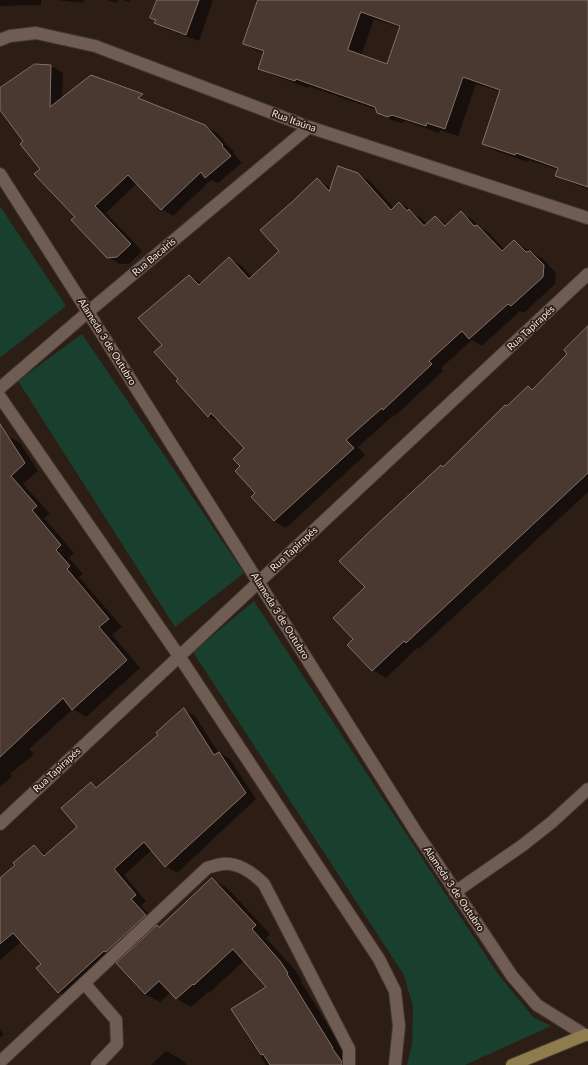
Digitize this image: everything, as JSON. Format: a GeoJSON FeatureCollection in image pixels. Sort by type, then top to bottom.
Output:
{"type":"FeatureCollection","features":[{"type":"Feature","properties":{"kind":"main road"},"geometry":{"type":"LineString","coordinates":[[512,1065],[586,1035]]}},
{"type":"Feature","properties":{"kind":"street","name":"Rua Itaúna"},"geometry":{"type":"LineString","coordinates":[[0,40],[10,36],[36,33],[95,46],[309,127],[588,218]]}},
{"type":"Feature","properties":{"kind":"street","name":"Rua Bacairis"},"geometry":{"type":"LineString","coordinates":[[0,388],[88,312],[309,127]]}},
{"type":"Feature","properties":{"kind":"street","name":"Alameda 3 de Outubro"},"geometry":{"type":"LineString","coordinates":[[0,174],[416,832],[512,976],[537,1005],[586,1035]]}},
{"type":"Feature","properties":{"kind":"street","name":"Rua Tapirapés"},"geometry":{"type":"LineString","coordinates":[[0,824],[588,274]]}},
{"type":"Feature","properties":{"kind":"street"},"geometry":{"type":"LineString","coordinates":[[0,397],[179,656],[379,959],[395,991],[399,1026],[395,1065]]}},
{"type":"Feature","properties":{"kind":"street"},"geometry":{"type":"LineString","coordinates":[[455,892],[523,845],[552,822],[588,789]]}},
{"type":"Feature","properties":{"kind":"street"},"geometry":{"type":"LineString","coordinates":[[0,1062],[207,868],[224,864],[239,866],[253,874],[264,884],[349,1049],[349,1065]]}},
{"type":"Feature","properties":{"kind":"street"},"geometry":{"type":"LineString","coordinates":[[84,983],[116,1020],[117,1044],[97,1065]]}},
{"type":"Feature","properties":{"kind":"green space"},"geometry":{"type":"Polygon","coordinates":[[[0,206],[66,306],[1,357],[0,355],[0,206]]]}},
{"type":"Feature","properties":{"kind":"green space"},"geometry":{"type":"Polygon","coordinates":[[[82,334],[244,573],[175,627],[18,381],[82,334]]]}},
{"type":"Feature","properties":{"kind":"green space"},"geometry":{"type":"Polygon","coordinates":[[[254,601],[498,974],[533,1017],[551,1026],[465,1065],[407,1065],[412,1044],[413,1007],[404,975],[193,652],[254,601]]]}},
{"type":"Feature","properties":{"kind":"building"},"geometry":{"type":"Polygon","coordinates":[[[157,0],[199,0],[186,35],[154,23],[156,20],[150,18],[157,0]]]}},
{"type":"Feature","properties":{"kind":"building"},"geometry":{"type":"Polygon","coordinates":[[[258,0],[588,0],[588,187],[555,176],[558,168],[516,153],[515,155],[482,144],[500,90],[463,77],[445,129],[427,123],[426,126],[392,115],[388,117],[377,113],[375,107],[296,79],[295,81],[258,69],[264,51],[243,44],[258,0]],[[361,12],[348,50],[387,64],[400,26],[361,12]]]}},
{"type":"Feature","properties":{"kind":"building"},"geometry":{"type":"Polygon","coordinates":[[[35,64],[51,65],[50,107],[91,75],[143,94],[138,98],[205,125],[231,156],[205,178],[201,172],[161,210],[128,175],[95,206],[131,244],[117,257],[107,258],[71,220],[75,217],[34,174],[40,169],[20,144],[23,141],[0,110],[0,88],[35,64]]]}},
{"type":"Feature","properties":{"kind":"building"},"geometry":{"type":"Polygon","coordinates":[[[338,166],[358,173],[391,210],[399,202],[407,211],[409,209],[424,226],[435,216],[445,226],[461,211],[474,226],[477,225],[502,251],[514,240],[526,252],[530,251],[544,265],[543,277],[511,306],[508,304],[469,339],[462,331],[429,361],[432,364],[383,410],[382,408],[346,440],[354,448],[274,521],[251,497],[255,493],[235,471],[240,466],[233,459],[244,448],[211,413],[208,417],[176,381],[178,379],[154,352],[162,345],[138,318],[189,275],[199,285],[229,257],[249,279],[279,251],[260,230],[317,178],[329,191],[338,166]]]}},
{"type":"Feature","properties":{"kind":"building"},"geometry":{"type":"Polygon","coordinates":[[[588,326],[588,473],[406,643],[404,641],[372,671],[347,645],[353,639],[333,618],[365,587],[339,561],[441,465],[443,467],[505,405],[507,406],[528,386],[532,390],[567,354],[564,350],[588,326]]]}},
{"type":"Feature","properties":{"kind":"building"},"geometry":{"type":"Polygon","coordinates":[[[0,424],[25,463],[11,476],[37,506],[32,510],[61,545],[56,550],[70,566],[67,569],[109,619],[99,627],[127,660],[72,710],[63,698],[0,757],[0,424]]]}},
{"type":"Feature","properties":{"kind":"building"},"geometry":{"type":"Polygon","coordinates":[[[184,708],[214,755],[219,752],[246,793],[165,867],[144,842],[114,869],[136,895],[131,899],[146,915],[58,993],[36,968],[41,964],[13,933],[0,944],[0,878],[15,865],[13,863],[34,845],[44,856],[77,827],[61,808],[91,782],[96,788],[158,735],[156,733],[184,708]]]}},
{"type":"Feature","properties":{"kind":"building"},"geometry":{"type":"Polygon","coordinates":[[[212,878],[256,925],[252,929],[280,961],[288,973],[287,974],[342,1062],[342,1065],[270,1065],[263,1054],[261,1055],[231,1009],[266,987],[233,949],[194,985],[193,984],[176,999],[159,981],[145,994],[116,963],[157,925],[159,927],[212,878]]]}}]}
